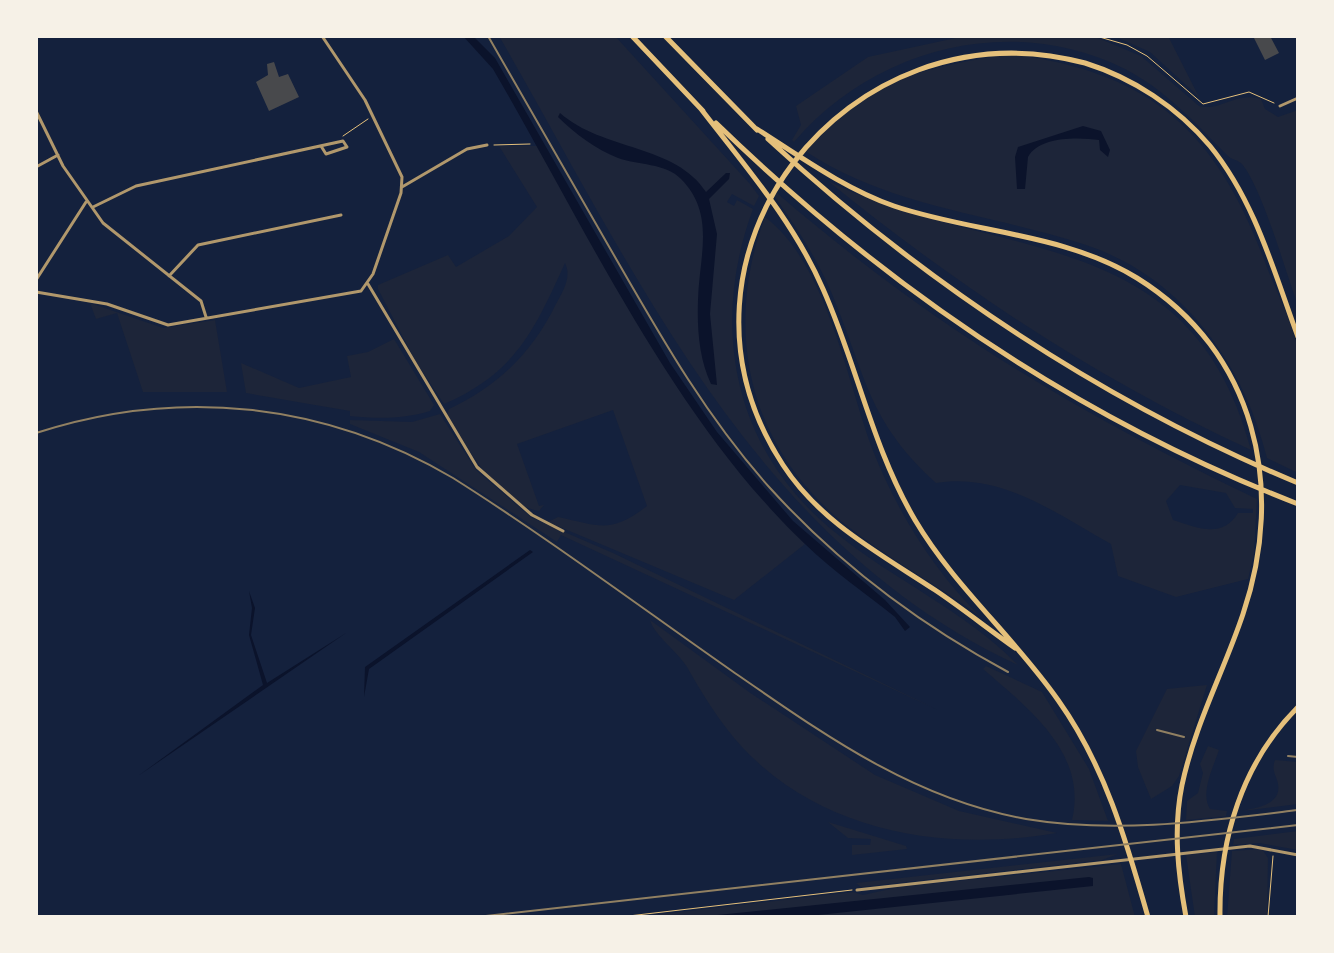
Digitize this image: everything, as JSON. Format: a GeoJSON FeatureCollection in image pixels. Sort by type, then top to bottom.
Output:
{"type":"FeatureCollection","features":[{"type":"Feature","properties":{"kind":"highway"},"geometry":{"type":"LineString","coordinates":[[632,36],[701,109],[771,176],[869,258],[1016,361],[1135,431],[1298,504]]}},
{"type":"Feature","properties":{"kind":"highway"},"geometry":{"type":"LineString","coordinates":[[665,36],[757,129],[893,246],[1027,339],[1168,423],[1298,483]]}},
{"type":"Feature","properties":{"kind":"highway"},"geometry":{"type":"LineString","coordinates":[[1015,648],[938,592],[845,531],[808,498],[782,464],[753,405],[740,352],[740,281],[754,228],[778,179],[814,132],[851,100],[881,82],[950,56],[994,51],[1030,52],[1067,58],[1113,73],[1174,111],[1221,161],[1254,220],[1298,337]]}},
{"type":"Feature","properties":{"kind":"highway"},"geometry":{"type":"LineString","coordinates":[[701,109],[783,216],[816,272],[838,325],[879,446],[914,519],[950,571],[1050,688],[1078,730],[1116,809],[1148,917]]}},
{"type":"Feature","properties":{"kind":"highway"},"geometry":{"type":"LineString","coordinates":[[757,129],[862,193],[912,211],[1066,247],[1100,259],[1137,278],[1179,310],[1212,348],[1239,393],[1254,435],[1261,473],[1263,526],[1252,585],[1191,747],[1179,802],[1179,873],[1186,917]]}},
{"type":"Feature","properties":{"kind":"highway"},"geometry":{"type":"LineString","coordinates":[[1220,917],[1222,869],[1237,801],[1266,747],[1298,707]]}},
{"type":"Feature","properties":{"kind":"street"},"geometry":{"type":"LineString","coordinates":[[36,292],[107,304],[168,325],[349,296],[368,284],[402,187],[400,168],[374,116],[322,36]]}},
{"type":"Feature","properties":{"kind":"street"},"geometry":{"type":"LineString","coordinates":[[1280,106],[1298,98]]}},
{"type":"Feature","properties":{"kind":"street"},"geometry":{"type":"LineString","coordinates":[[36,111],[86,202],[108,228],[201,301],[206,317]]}},
{"type":"Feature","properties":{"kind":"street"},"geometry":{"type":"LineString","coordinates":[[93,207],[136,186],[321,146],[341,142],[345,142],[346,149],[326,154],[321,146]]}},
{"type":"Feature","properties":{"kind":"street"},"geometry":{"type":"LineString","coordinates":[[402,187],[467,149],[487,145]]}},
{"type":"Feature","properties":{"kind":"street"},"geometry":{"type":"LineString","coordinates":[[36,167],[58,155]]}},
{"type":"Feature","properties":{"kind":"street"},"geometry":{"type":"LineString","coordinates":[[36,280],[86,202]]}},
{"type":"Feature","properties":{"kind":"street"},"geometry":{"type":"LineString","coordinates":[[169,276],[198,245],[341,215]]}},
{"type":"Feature","properties":{"kind":"street"},"geometry":{"type":"LineString","coordinates":[[368,284],[477,467],[532,515],[563,531]]}},
{"type":"Feature","properties":{"kind":"street"},"geometry":{"type":"LineString","coordinates":[[857,890],[1246,846],[1298,855]]}},
{"type":"Feature","properties":{"kind":"path"},"geometry":{"type":"LineString","coordinates":[[1096,36],[1138,50],[1203,104],[1249,92],[1280,106]]}},
{"type":"Feature","properties":{"kind":"path"},"geometry":{"type":"LineString","coordinates":[[341,142],[350,129],[374,116]]}},
{"type":"Feature","properties":{"kind":"path"},"geometry":{"type":"LineString","coordinates":[[487,145],[530,144]]}},
{"type":"Feature","properties":{"kind":"path"},"geometry":{"type":"LineString","coordinates":[[1268,917],[1274,849]]}},
{"type":"Feature","properties":{"kind":"path"},"geometry":{"type":"LineString","coordinates":[[620,917],[857,890]]}},
{"type":"Feature","properties":{"kind":"shaded area"},"geometry":{"type":"Polygon","coordinates":[[[463,36],[473,36],[495,58],[670,363],[717,432],[793,521],[885,600],[910,627],[905,631],[895,617],[805,544],[757,494],[713,439],[634,318],[493,69],[463,36]]]}},
{"type":"Feature","properties":{"kind":"shaded area"},"geometry":{"type":"Polygon","coordinates":[[[499,36],[615,36],[750,184],[759,196],[754,206],[732,194],[727,202],[734,206],[737,200],[753,209],[740,254],[733,298],[733,342],[740,385],[753,426],[774,465],[801,501],[836,533],[975,628],[1018,665],[926,613],[845,549],[774,475],[711,394],[654,307],[499,36]]]}},
{"type":"Feature","properties":{"kind":"shaded area"},"geometry":{"type":"Polygon","coordinates":[[[965,36],[1093,36],[1141,56],[1199,106],[1214,106],[1252,97],[1261,99],[1265,109],[1278,117],[1298,110],[1298,305],[1266,211],[1242,164],[1229,157],[1154,87],[1125,69],[1081,52],[1036,43],[991,42],[947,49],[904,63],[863,83],[827,110],[794,142],[792,140],[801,125],[796,106],[868,57],[965,36]]]}},
{"type":"Feature","properties":{"kind":"shaded area"},"geometry":{"type":"Polygon","coordinates":[[[1114,36],[1168,36],[1199,97],[1150,52],[1114,36]]]}},
{"type":"Feature","properties":{"kind":"shaded area"},"geometry":{"type":"Polygon","coordinates":[[[1010,54],[1061,63],[1105,77],[1143,95],[1175,118],[1203,147],[1228,182],[1249,223],[1296,340],[1301,379],[1298,473],[1267,458],[1257,423],[1225,358],[1204,328],[1152,279],[1120,259],[1086,245],[906,197],[838,170],[805,151],[852,107],[897,81],[948,65],[1010,54]]]}},
{"type":"Feature","properties":{"kind":"shaded area"},"geometry":{"type":"Polygon","coordinates":[[[560,113],[597,135],[676,165],[693,176],[706,192],[726,173],[730,173],[729,179],[709,199],[717,234],[710,314],[717,385],[711,384],[700,343],[698,300],[703,236],[699,207],[692,192],[668,170],[618,158],[594,146],[558,117],[560,113]]]}},
{"type":"Feature","properties":{"kind":"shaded area"},"geometry":{"type":"Polygon","coordinates":[[[1083,126],[1101,131],[1110,150],[1108,157],[1100,150],[1099,140],[1081,138],[1041,145],[1028,157],[1025,189],[1017,189],[1015,157],[1018,147],[1083,126]]]}},
{"type":"Feature","properties":{"kind":"shaded area"},"geometry":{"type":"Polygon","coordinates":[[[499,146],[537,146],[678,388],[762,497],[805,544],[734,600],[548,522],[558,517],[595,525],[614,524],[647,506],[613,410],[517,444],[539,506],[544,505],[539,511],[510,498],[497,486],[447,414],[449,409],[498,379],[525,353],[547,322],[564,289],[568,273],[565,263],[544,309],[520,347],[489,378],[444,404],[416,362],[378,289],[378,285],[448,255],[456,267],[509,236],[537,207],[499,146]]]}},
{"type":"Feature","properties":{"kind":"shaded area"},"geometry":{"type":"Polygon","coordinates":[[[828,181],[892,207],[1080,261],[1135,286],[1183,323],[1222,376],[1251,450],[1139,393],[1031,329],[928,258],[828,181]]]}},
{"type":"Feature","properties":{"kind":"shaded area"},"geometry":{"type":"Polygon","coordinates":[[[777,193],[891,284],[1006,363],[1127,433],[1257,499],[1254,554],[1248,579],[1176,597],[1118,576],[1111,544],[1028,498],[983,484],[960,481],[936,483],[898,442],[874,403],[825,279],[775,197],[777,193]],[[1180,485],[1166,501],[1173,520],[1200,528],[1217,529],[1232,521],[1238,513],[1253,513],[1253,509],[1235,508],[1226,493],[1180,485]]]}},
{"type":"Feature","properties":{"kind":"shaded area"},"geometry":{"type":"Polygon","coordinates":[[[765,217],[786,238],[804,263],[819,292],[872,448],[905,517],[948,581],[982,618],[841,521],[809,490],[783,456],[764,419],[752,381],[746,341],[746,300],[753,258],[765,217]]]}},
{"type":"Feature","properties":{"kind":"shaded area"},"geometry":{"type":"Polygon","coordinates":[[[90,303],[163,328],[215,320],[227,392],[143,392],[117,313],[96,319],[90,303]]]}},
{"type":"Feature","properties":{"kind":"shaded area"},"geometry":{"type":"Polygon","coordinates":[[[394,339],[434,405],[430,411],[410,416],[370,418],[350,416],[350,411],[246,393],[241,363],[299,388],[351,377],[347,356],[368,352],[394,339]]]}},
{"type":"Feature","properties":{"kind":"shaded area"},"geometry":{"type":"Polygon","coordinates":[[[440,414],[476,470],[532,518],[613,553],[938,710],[561,535],[557,542],[419,452],[350,424],[350,420],[412,422],[440,414]]]}},
{"type":"Feature","properties":{"kind":"shaded area"},"geometry":{"type":"Polygon","coordinates":[[[530,550],[533,552],[369,669],[364,697],[365,667],[530,550]]]}},
{"type":"Feature","properties":{"kind":"shaded area"},"geometry":{"type":"Polygon","coordinates":[[[249,591],[255,608],[251,635],[267,683],[346,633],[138,776],[263,685],[249,635],[252,608],[249,591]]]}},
{"type":"Feature","properties":{"kind":"shaded area"},"geometry":{"type":"Polygon","coordinates":[[[650,620],[749,692],[875,775],[959,811],[1057,833],[972,840],[929,837],[848,817],[810,799],[774,776],[742,747],[719,719],[683,661],[650,620]]]}},
{"type":"Feature","properties":{"kind":"shaded area"},"geometry":{"type":"Polygon","coordinates":[[[986,666],[1042,692],[1089,769],[1108,821],[1072,820],[1075,796],[1063,753],[1035,716],[983,669],[986,666]]]}},
{"type":"Feature","properties":{"kind":"shaded area"},"geometry":{"type":"Polygon","coordinates":[[[1207,685],[1179,776],[1172,786],[1151,799],[1138,767],[1136,751],[1167,689],[1207,685]]]}},
{"type":"Feature","properties":{"kind":"shaded area"},"geometry":{"type":"Polygon","coordinates":[[[1208,746],[1219,750],[1208,780],[1207,803],[1210,809],[1227,811],[1226,816],[1186,820],[1187,801],[1198,793],[1203,773],[1200,764],[1208,746]]]}},
{"type":"Feature","properties":{"kind":"shaded area"},"geometry":{"type":"Polygon","coordinates":[[[1275,760],[1298,762],[1298,804],[1242,811],[1262,806],[1277,795],[1275,760]]]}},
{"type":"Feature","properties":{"kind":"shaded area"},"geometry":{"type":"Polygon","coordinates":[[[828,822],[906,846],[907,849],[852,855],[852,845],[870,845],[871,839],[848,838],[828,822]]]}},
{"type":"Feature","properties":{"kind":"shaded area"},"geometry":{"type":"Polygon","coordinates":[[[1298,831],[1298,850],[1259,843],[1233,845],[1234,839],[1298,831]]]}},
{"type":"Feature","properties":{"kind":"shaded area"},"geometry":{"type":"Polygon","coordinates":[[[1262,849],[1268,858],[1267,917],[1227,917],[1232,851],[1262,849]]]}},
{"type":"Feature","properties":{"kind":"shaded area"},"geometry":{"type":"Polygon","coordinates":[[[1217,852],[1214,917],[1195,917],[1186,855],[1217,852]]]}},
{"type":"Feature","properties":{"kind":"shaded area"},"geometry":{"type":"Polygon","coordinates":[[[1118,854],[1102,860],[861,887],[856,883],[1118,854]]]}},
{"type":"Feature","properties":{"kind":"shaded area"},"geometry":{"type":"Polygon","coordinates":[[[1121,864],[1135,917],[636,917],[853,892],[863,895],[899,887],[1121,864]]]}},
{"type":"Feature","properties":{"kind":"shaded area"},"geometry":{"type":"Polygon","coordinates":[[[1093,878],[1093,886],[799,917],[698,917],[1093,878]]]}},
{"type":"Feature","properties":{"kind":"building"},"geometry":{"type":"Polygon","coordinates":[[[1253,36],[1270,36],[1279,53],[1265,60],[1253,36]]]}},
{"type":"Feature","properties":{"kind":"building"},"geometry":{"type":"Polygon","coordinates":[[[274,62],[279,77],[288,74],[299,97],[269,111],[256,82],[268,75],[267,64],[274,62]]]}},
{"type":"Feature","properties":{"kind":"railway"},"geometry":{"type":"LineString","coordinates":[[488,36],[668,347],[705,405],[747,461],[796,515],[852,567],[943,634],[1008,672]]}},
{"type":"Feature","properties":{"kind":"railway"},"geometry":{"type":"LineString","coordinates":[[36,433],[89,419],[143,410],[196,407],[249,410],[302,418],[353,432],[404,452],[453,478],[836,741],[872,762],[945,796],[985,810],[1026,819],[1094,825],[1162,824],[1298,810]]}},
{"type":"Feature","properties":{"kind":"railway"},"geometry":{"type":"LineString","coordinates":[[1157,730],[1184,737]]}},
{"type":"Feature","properties":{"kind":"railway"},"geometry":{"type":"LineString","coordinates":[[1288,756],[1298,757]]}},
{"type":"Feature","properties":{"kind":"railway"},"geometry":{"type":"LineString","coordinates":[[477,917],[1298,825]]}}]}
